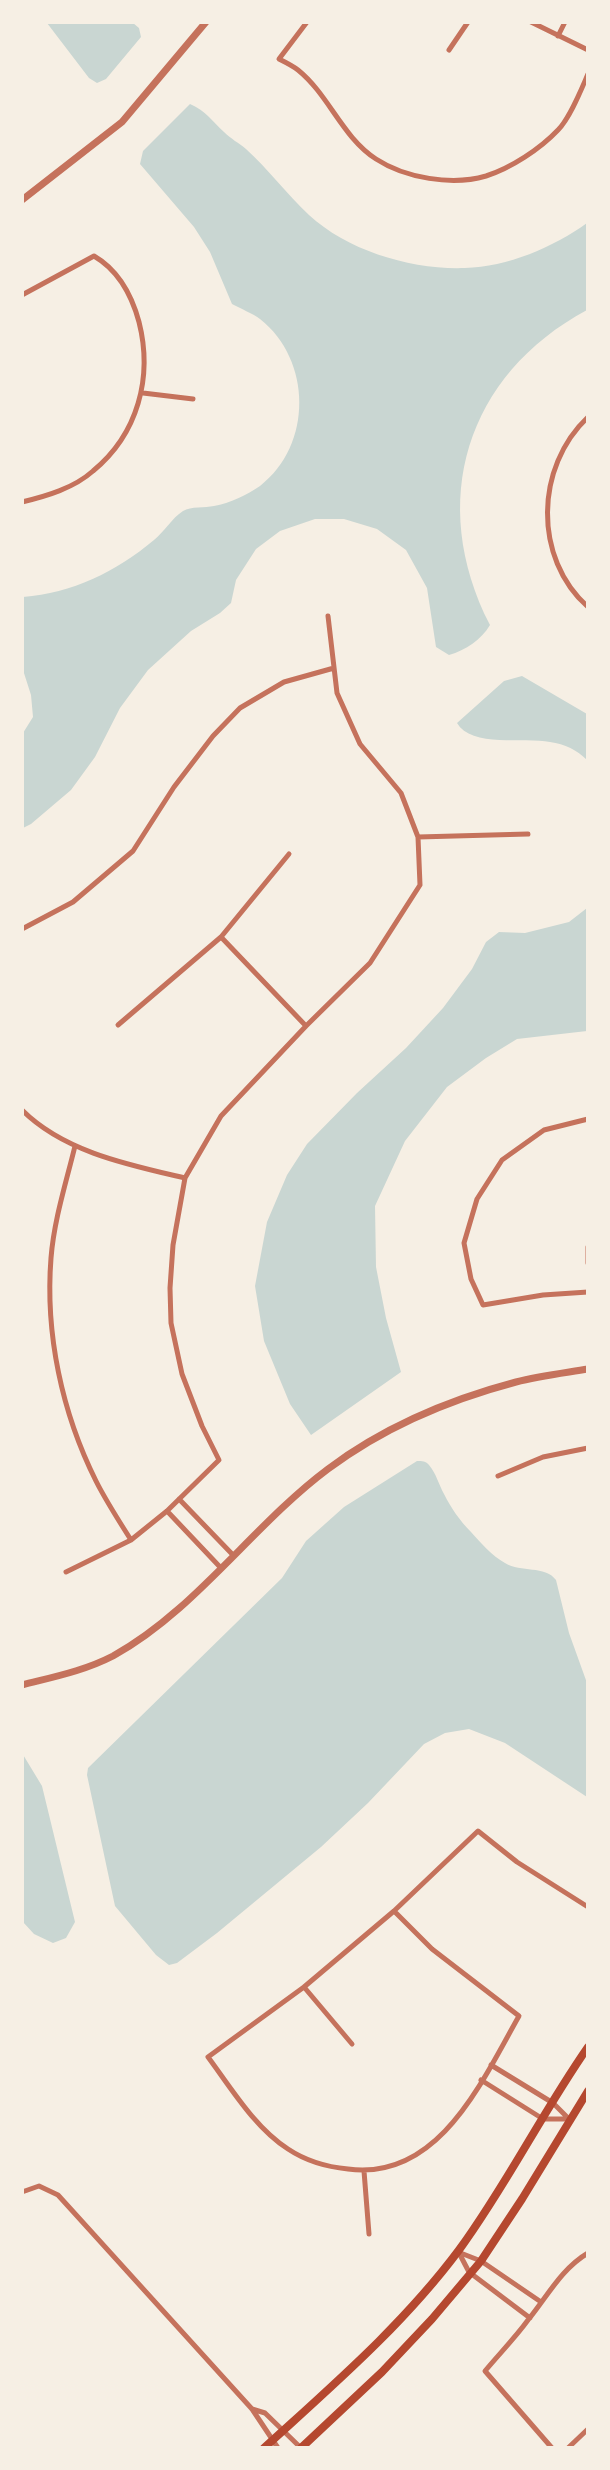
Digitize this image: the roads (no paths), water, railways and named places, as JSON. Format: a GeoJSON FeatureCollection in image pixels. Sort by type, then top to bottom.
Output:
{"type":"FeatureCollection","features":[{"type":"Feature","properties":{"kind":"main road"},"geometry":{"type":"LineString","coordinates":[[264,2448],[275,2444],[284,2430],[381,2341],[426,2291],[483,2216],[588,2047]]}},
{"type":"Feature","properties":{"kind":"main road"},"geometry":{"type":"LineString","coordinates":[[301,2448],[389,2364],[432,2319],[481,2260],[522,2199],[588,2091]]}},
{"type":"Feature","properties":{"kind":"street"},"geometry":{"type":"LineString","coordinates":[[22,200],[122,122],[206,22]]}},
{"type":"Feature","properties":{"kind":"street"},"geometry":{"type":"LineString","coordinates":[[307,22],[279,59],[298,69],[314,86],[350,135],[375,159],[406,172],[449,180],[485,176],[524,158],[560,129],[588,74]]}},
{"type":"Feature","properties":{"kind":"street"},"geometry":{"type":"LineString","coordinates":[[449,50],[468,22]]}},
{"type":"Feature","properties":{"kind":"street"},"geometry":{"type":"LineString","coordinates":[[531,22],[542,25],[558,36],[588,50]]}},
{"type":"Feature","properties":{"kind":"street"},"geometry":{"type":"LineString","coordinates":[[558,36],[565,22]]}},
{"type":"Feature","properties":{"kind":"street"},"geometry":{"type":"LineString","coordinates":[[22,295],[94,256],[109,264],[134,303],[144,343],[143,393],[128,426],[113,450],[93,472],[52,494],[22,502]]}},
{"type":"Feature","properties":{"kind":"street"},"geometry":{"type":"LineString","coordinates":[[143,393],[193,399]]}},
{"type":"Feature","properties":{"kind":"street"},"geometry":{"type":"LineString","coordinates":[[588,417],[574,430],[553,471],[546,513],[551,547],[562,578],[588,607]]}},
{"type":"Feature","properties":{"kind":"street"},"geometry":{"type":"LineString","coordinates":[[66,1572],[131,1540],[167,1511],[219,1460],[202,1426],[182,1374],[171,1323],[170,1288],[173,1245],[185,1178],[222,1116],[306,1026],[370,963],[420,885],[418,837],[400,793],[360,744],[336,693],[328,616]]}},
{"type":"Feature","properties":{"kind":"street"},"geometry":{"type":"LineString","coordinates":[[22,929],[73,902],[133,851],[174,787],[213,736],[240,708],[285,681],[334,668]]}},
{"type":"Feature","properties":{"kind":"street"},"geometry":{"type":"LineString","coordinates":[[418,837],[528,834]]}},
{"type":"Feature","properties":{"kind":"street"},"geometry":{"type":"LineString","coordinates":[[118,1025],[221,937],[289,854]]}},
{"type":"Feature","properties":{"kind":"street"},"geometry":{"type":"LineString","coordinates":[[221,937],[306,1026]]}},
{"type":"Feature","properties":{"kind":"street"},"geometry":{"type":"LineString","coordinates":[[22,1110],[45,1130],[75,1146],[151,1170],[185,1178]]}},
{"type":"Feature","properties":{"kind":"street"},"geometry":{"type":"LineString","coordinates":[[588,1119],[544,1130],[502,1160],[477,1199],[464,1243],[471,1279],[483,1305],[543,1295],[588,1292]]}},
{"type":"Feature","properties":{"kind":"street"},"geometry":{"type":"LineString","coordinates":[[75,1146],[58,1212],[51,1258],[53,1348],[68,1413],[83,1453],[97,1483],[131,1540]]}},
{"type":"Feature","properties":{"kind":"street"},"geometry":{"type":"LineString","coordinates":[[588,1247],[588,1263]]}},
{"type":"Feature","properties":{"kind":"street"},"geometry":{"type":"LineString","coordinates":[[22,1685],[74,1673],[112,1656],[146,1635],[171,1615],[327,1470],[393,1428],[425,1412],[516,1382],[588,1369]]}},
{"type":"Feature","properties":{"kind":"street"},"geometry":{"type":"LineString","coordinates":[[498,1476],[543,1457],[588,1448]]}},
{"type":"Feature","properties":{"kind":"street"},"geometry":{"type":"LineString","coordinates":[[179,1499],[233,1555]]}},
{"type":"Feature","properties":{"kind":"street"},"geometry":{"type":"LineString","coordinates":[[167,1511],[220,1568]]}},
{"type":"Feature","properties":{"kind":"street"},"geometry":{"type":"LineString","coordinates":[[394,1911],[432,1949],[519,2016],[453,2125],[439,2139],[410,2158],[364,2171],[326,2166],[310,2161],[287,2149],[257,2121],[208,2057],[304,1987],[394,1911],[478,1831],[517,1862],[588,1907]]}},
{"type":"Feature","properties":{"kind":"street"},"geometry":{"type":"LineString","coordinates":[[304,1987],[352,2044]]}},
{"type":"Feature","properties":{"kind":"street"},"geometry":{"type":"LineString","coordinates":[[491,2065],[553,2103],[569,2119]]}},
{"type":"Feature","properties":{"kind":"street"},"geometry":{"type":"LineString","coordinates":[[481,2080],[543,2119],[569,2119]]}},
{"type":"Feature","properties":{"kind":"street"},"geometry":{"type":"LineString","coordinates":[[364,2171],[369,2234]]}},
{"type":"Feature","properties":{"kind":"street"},"geometry":{"type":"LineString","coordinates":[[22,2192],[39,2186],[57,2195],[252,2409],[275,2444]]}},
{"type":"Feature","properties":{"kind":"street"},"geometry":{"type":"LineString","coordinates":[[458,2251],[481,2260],[541,2302]]}},
{"type":"Feature","properties":{"kind":"street"},"geometry":{"type":"LineString","coordinates":[[458,2251],[469,2272],[530,2318]]}},
{"type":"Feature","properties":{"kind":"street"},"geometry":{"type":"LineString","coordinates":[[552,2448],[485,2371],[571,2265],[588,2253]]}},
{"type":"Feature","properties":{"kind":"street"},"geometry":{"type":"LineString","coordinates":[[252,2409],[265,2413],[301,2448]]}},
{"type":"Feature","properties":{"kind":"street"},"geometry":{"type":"LineString","coordinates":[[568,2448],[588,2429]]}}]}
